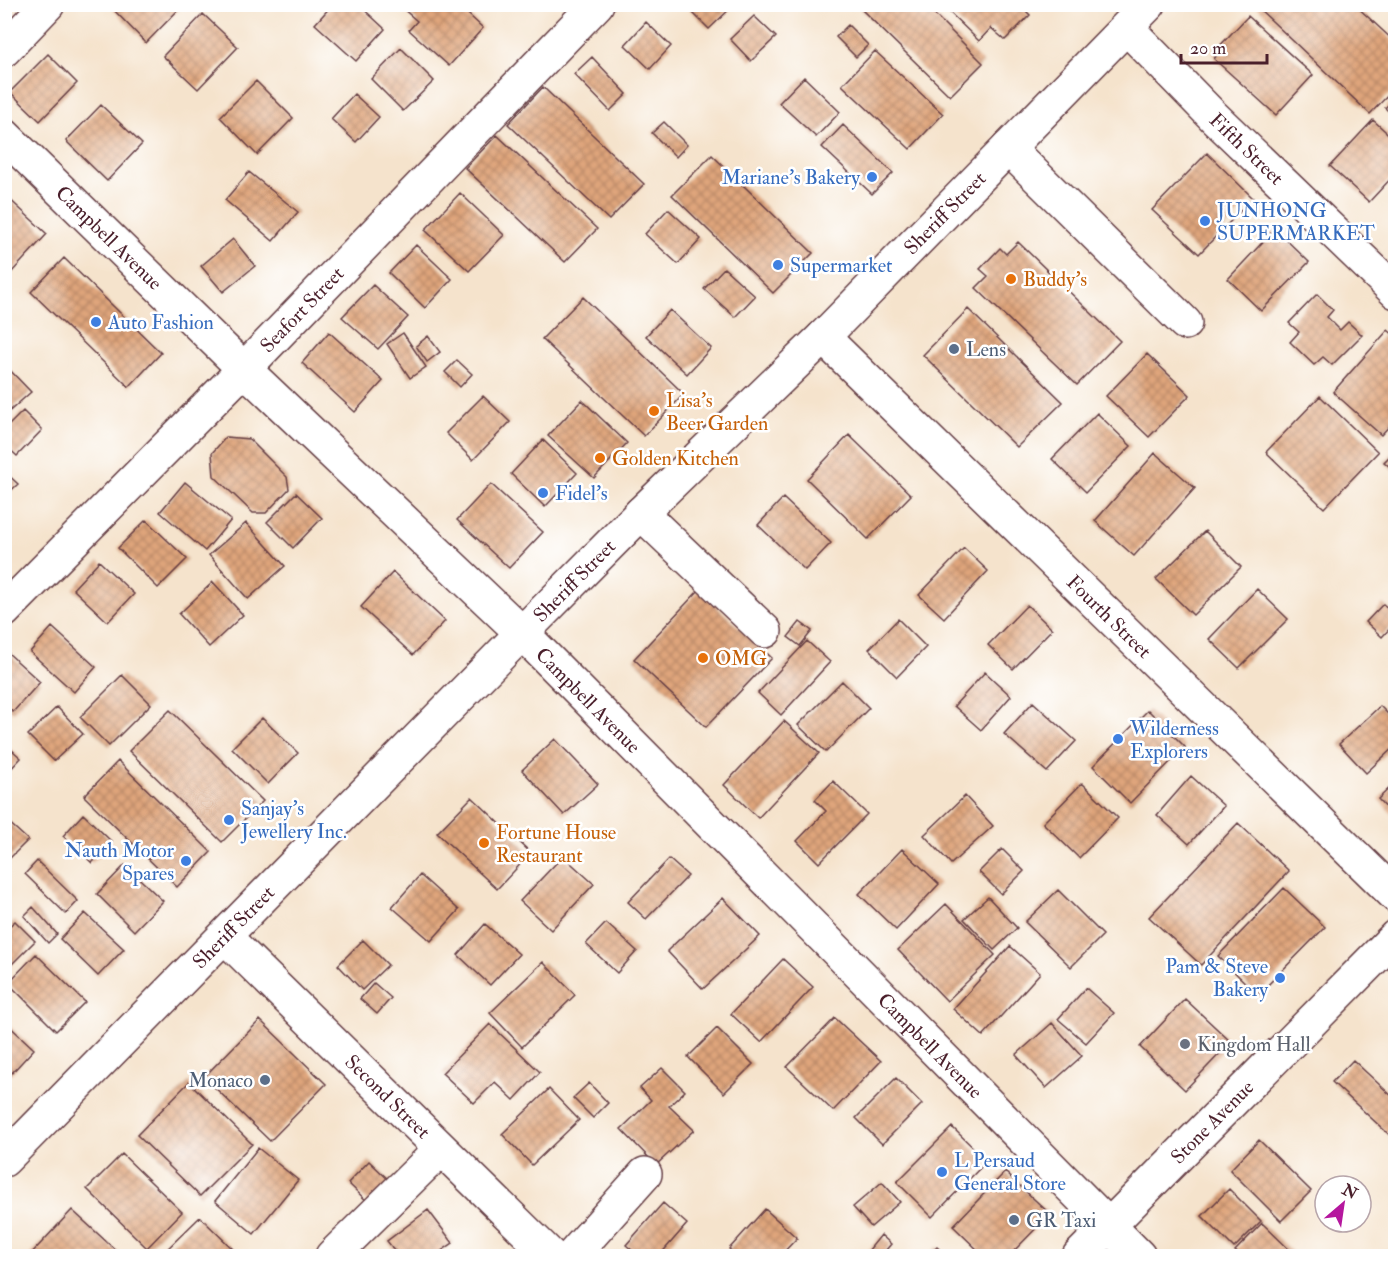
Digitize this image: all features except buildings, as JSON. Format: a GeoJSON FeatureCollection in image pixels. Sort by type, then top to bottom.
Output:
{"type":"FeatureCollection","features":[{"type":"Feature","properties":{"kind":"street"},"geometry":{"type":"LineString","coordinates":[[4,50],[48,4]]}},
{"type":"Feature","properties":{"kind":"street","name":"Seafort Street"},"geometry":{"type":"LineString","coordinates":[[4,611],[244,369],[597,4]]}},
{"type":"Feature","properties":{"kind":"street","name":"Sheriff Street"},"geometry":{"type":"LineString","coordinates":[[4,1160],[522,633],[641,513],[823,337],[1149,4]]}},
{"type":"Feature","properties":{"kind":"street","name":"Fifth Street"},"geometry":{"type":"LineString","coordinates":[[1127,27],[1214,116],[1395,292]]}},
{"type":"Feature","properties":{"kind":"street","name":"Campbell Avenue"},"geometry":{"type":"LineString","coordinates":[[4,135],[244,369],[522,633],[1139,1257]]}},
{"type":"Feature","properties":{"kind":"street"},"geometry":{"type":"LineString","coordinates":[[1008,148],[1185,323]]}},
{"type":"Feature","properties":{"kind":"street","name":"Fourth Street"},"geometry":{"type":"LineString","coordinates":[[823,337],[1395,896]]}},
{"type":"Feature","properties":{"kind":"street"},"geometry":{"type":"LineString","coordinates":[[641,513],[765,631]]}},
{"type":"Feature","properties":{"kind":"street","name":"Stone Avenue"},"geometry":{"type":"LineString","coordinates":[[1079,1257],[1395,936]]}},
{"type":"Feature","properties":{"kind":"street","name":"Second Street"},"geometry":{"type":"LineString","coordinates":[[225,937],[551,1257]]}},
{"type":"Feature","properties":{"kind":"street"},"geometry":{"type":"LineString","coordinates":[[332,1257],[441,1149]]}},
{"type":"Feature","properties":{"kind":"street"},"geometry":{"type":"LineString","coordinates":[[572,1257],[645,1174]]}},
{"type":"Feature","properties":{"kind":"place","name":"Mariane's Bakery"},"geometry":{"type":"Point","coordinates":[872,177]}},
{"type":"Feature","properties":{"kind":"place","name":"JUNHONG SUPERMARKET"},"geometry":{"type":"Point","coordinates":[1205,221]}},
{"type":"Feature","properties":{"kind":"place","name":"Supermarket"},"geometry":{"type":"Point","coordinates":[778,265]}},
{"type":"Feature","properties":{"kind":"place","name":"Buddy's"},"geometry":{"type":"Point","coordinates":[1011,279]}},
{"type":"Feature","properties":{"kind":"place","name":"Auto Fashion"},"geometry":{"type":"Point","coordinates":[96,322]}},
{"type":"Feature","properties":{"kind":"place","name":"Lens"},"geometry":{"type":"Point","coordinates":[954,349]}},
{"type":"Feature","properties":{"kind":"place","name":"Lisa's Beer Garden"},"geometry":{"type":"Point","coordinates":[654,411]}},
{"type":"Feature","properties":{"kind":"place","name":"Golden Kitchen"},"geometry":{"type":"Point","coordinates":[600,458]}},
{"type":"Feature","properties":{"kind":"place","name":"Fidel's"},"geometry":{"type":"Point","coordinates":[543,493]}},
{"type":"Feature","properties":{"kind":"place","name":"OMG"},"geometry":{"type":"Point","coordinates":[703,658]}},
{"type":"Feature","properties":{"kind":"place","name":"Wilderness Explorers"},"geometry":{"type":"Point","coordinates":[1118,739]}},
{"type":"Feature","properties":{"kind":"place","name":"Sanjay's Jewellery Inc."},"geometry":{"type":"Point","coordinates":[229,820]}},
{"type":"Feature","properties":{"kind":"place","name":"Fortune House Restaurant"},"geometry":{"type":"Point","coordinates":[484,843]}},
{"type":"Feature","properties":{"kind":"place","name":"Nauth Motor Spares"},"geometry":{"type":"Point","coordinates":[186,861]}},
{"type":"Feature","properties":{"kind":"place","name":"Pam & Steve Bakery"},"geometry":{"type":"Point","coordinates":[1280,978]}},
{"type":"Feature","properties":{"kind":"place","name":"Kingdom Hall"},"geometry":{"type":"Point","coordinates":[1185,1044]}},
{"type":"Feature","properties":{"kind":"place","name":"Monaco"},"geometry":{"type":"Point","coordinates":[265,1080]}},
{"type":"Feature","properties":{"kind":"place","name":"L Persaud General Store"},"geometry":{"type":"Point","coordinates":[942,1172]}},
{"type":"Feature","properties":{"kind":"place","name":"GR Taxi"},"geometry":{"type":"Point","coordinates":[1014,1220]}}]}
